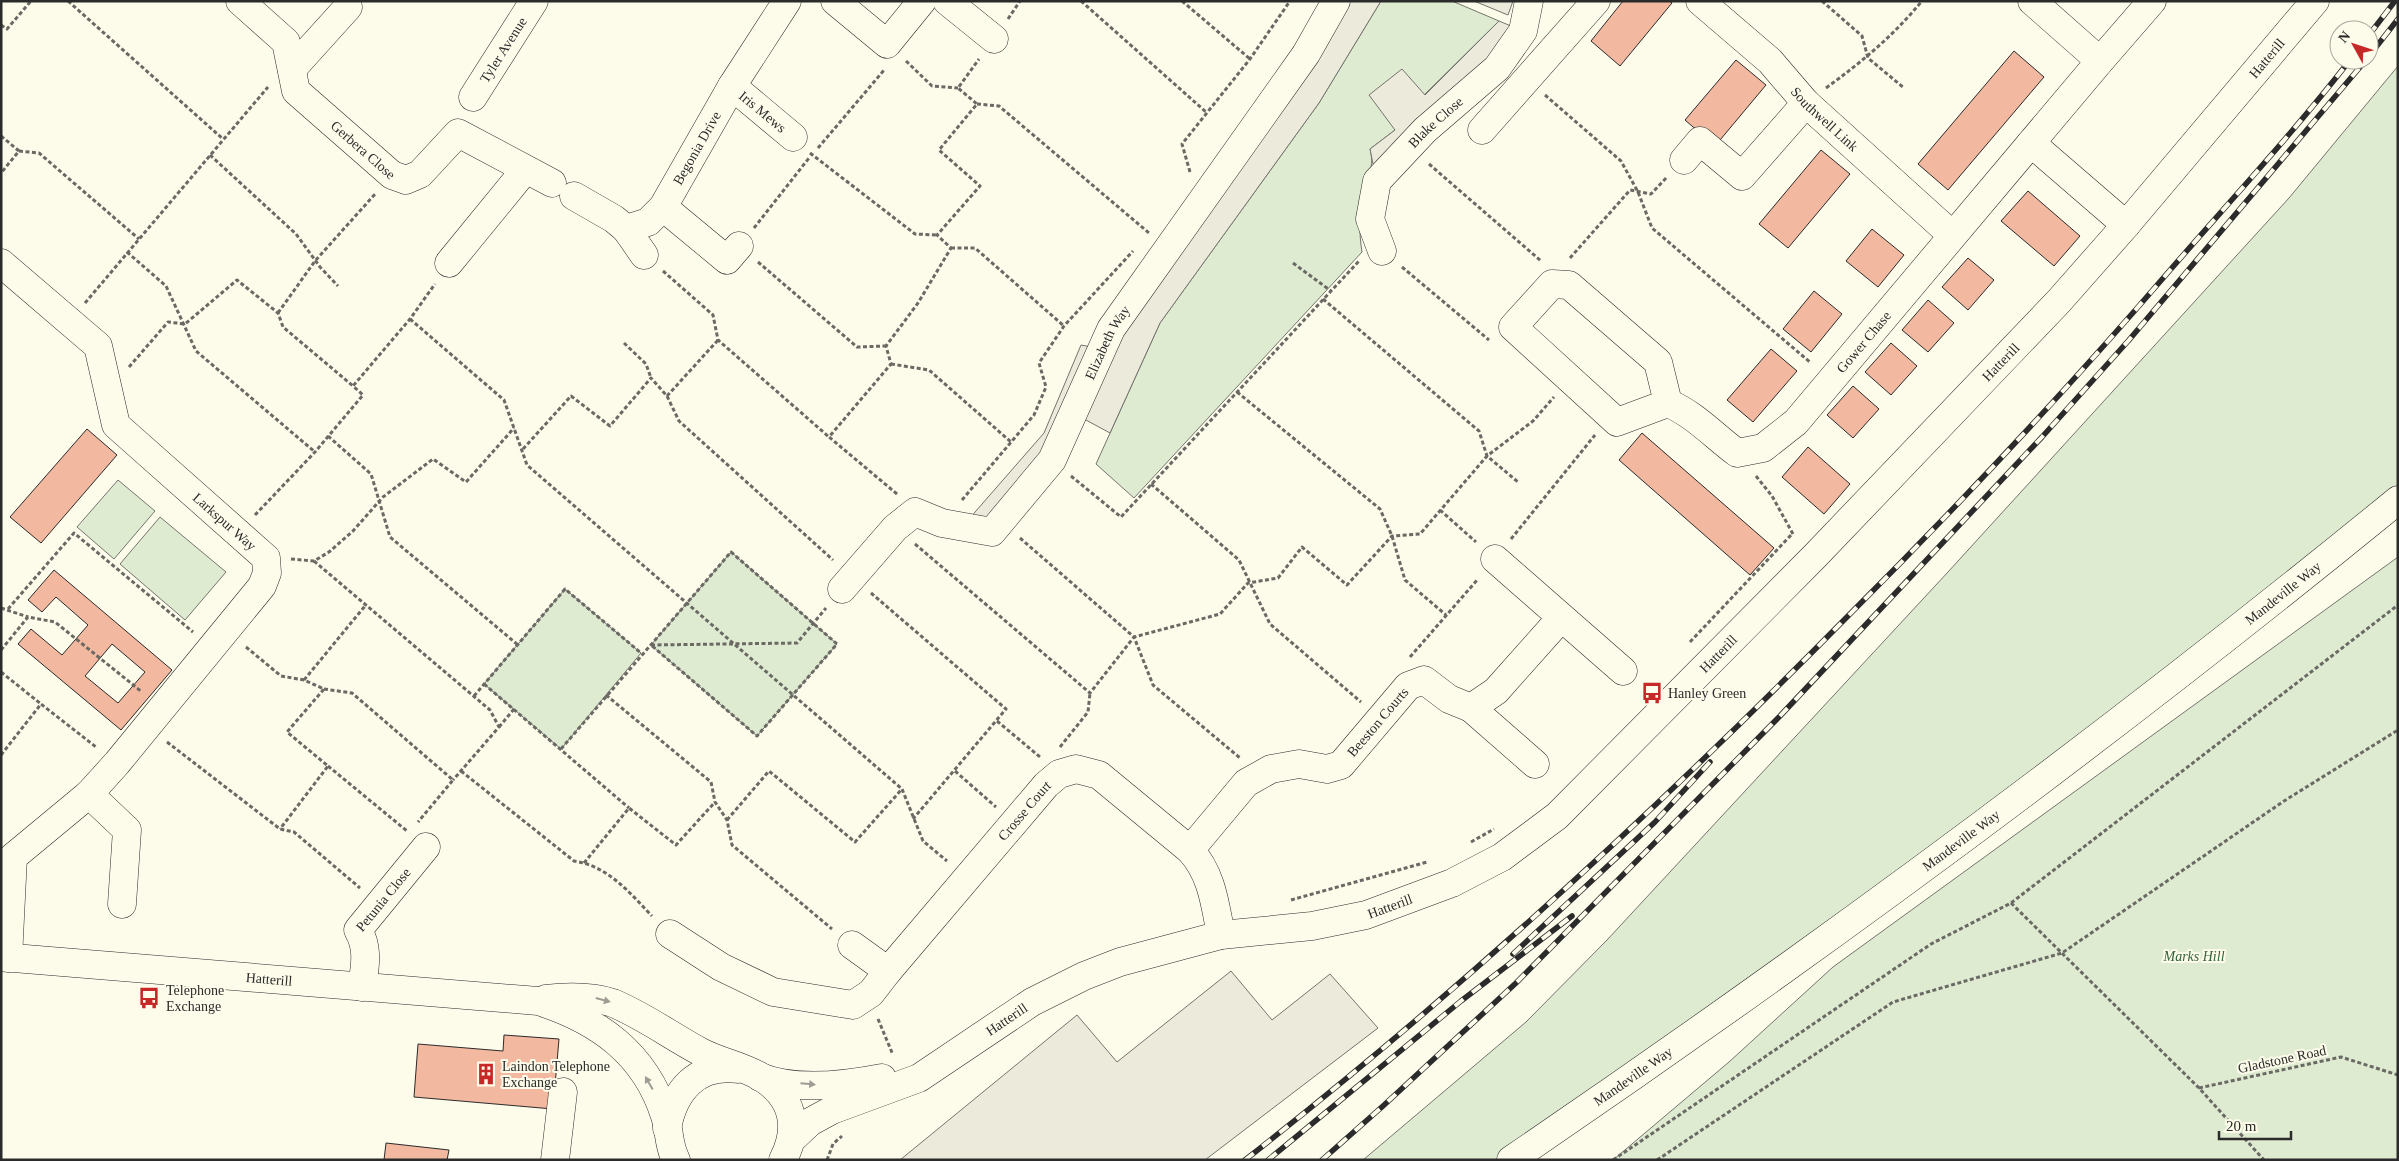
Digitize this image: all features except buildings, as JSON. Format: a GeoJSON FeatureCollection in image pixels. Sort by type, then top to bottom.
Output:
{"type":"FeatureCollection","features":[{"type":"Feature","properties":{"kind":"street"},"geometry":{"type":"LineString","coordinates":[[240,1],[289,58],[348,7]]}},
{"type":"Feature","properties":{"kind":"street","name":"Tyler Avenue"},"geometry":{"type":"LineString","coordinates":[[473,97],[534,1]]}},
{"type":"Feature","properties":{"kind":"street","name":"Begonia Drive"},"geometry":{"type":"LineString","coordinates":[[626,229],[648,222],[663,206],[732,86],[787,1]]}},
{"type":"Feature","properties":{"kind":"street"},"geometry":{"type":"LineString","coordinates":[[835,1],[887,44],[922,1]]}},
{"type":"Feature","properties":{"kind":"street"},"geometry":{"type":"LineString","coordinates":[[947,1],[994,39]]}},
{"type":"Feature","properties":{"kind":"street","name":"Elizabeth Way"},"geometry":{"type":"LineString","coordinates":[[905,520],[942,523],[992,532],[1001,522],[1052,460],[1112,329],[1306,54],[1336,1]]}},
{"type":"Feature","properties":{"kind":"street","name":"Blake Close"},"geometry":{"type":"LineString","coordinates":[[1380,245],[1370,219],[1377,182],[1409,147],[1497,68],[1523,31],[1529,1]]}},
{"type":"Feature","properties":{"kind":"street"},"geometry":{"type":"LineString","coordinates":[[1541,1],[1550,1]]}},
{"type":"Feature","properties":{"kind":"street"},"geometry":{"type":"LineString","coordinates":[[1482,130],[1596,1]]}},
{"type":"Feature","properties":{"kind":"street","name":"Southwell Link"},"geometry":{"type":"LineString","coordinates":[[1700,1],[1770,61],[1806,103],[1952,235]]}},
{"type":"Feature","properties":{"kind":"street"},"geometry":{"type":"LineString","coordinates":[[2032,1],[2100,60]]}},
{"type":"Feature","properties":{"kind":"street","name":"Gower Chase"},"geometry":{"type":"LineString","coordinates":[[1737,452],[1763,448],[1796,422],[1952,235],[2152,1]]}},
{"type":"Feature","properties":{"kind":"street","name":"Hatterill"},"geometry":{"type":"LineString","coordinates":[[791,1153],[810,1122],[860,1098],[906,1085],[1032,1002],[1084,976],[1120,962],[1221,935],[1312,926],[1366,914],[1409,900],[1452,883],[1502,857],[1557,816],[1821,549],[2059,301],[2126,225],[2315,1]]}},
{"type":"Feature","properties":{"kind":"street","name":"Gerbera Close"},"geometry":{"type":"LineString","coordinates":[[289,58],[296,91],[392,175],[406,180],[420,174],[458,133],[614,219],[626,229]]}},
{"type":"Feature","properties":{"kind":"street","name":"Iris Mews"},"geometry":{"type":"LineString","coordinates":[[732,86],[803,146]]}},
{"type":"Feature","properties":{"kind":"street"},"geometry":{"type":"LineString","coordinates":[[1684,160],[1700,141],[1742,176],[1806,103]]}},
{"type":"Feature","properties":{"kind":"street"},"geometry":{"type":"LineString","coordinates":[[2031,144],[2126,225]]}},
{"type":"Feature","properties":{"kind":"street"},"geometry":{"type":"LineString","coordinates":[[449,263],[525,170]]}},
{"type":"Feature","properties":{"kind":"street"},"geometry":{"type":"LineString","coordinates":[[663,206],[727,260],[739,246]]}},
{"type":"Feature","properties":{"kind":"street"},"geometry":{"type":"LineString","coordinates":[[626,229],[644,255]]}},
{"type":"Feature","properties":{"kind":"street","name":"Larkspur Way"},"geometry":{"type":"LineString","coordinates":[[1,263],[98,346],[116,425],[239,532],[266,558],[267,573],[262,586],[220,640],[89,794],[7,856],[4,958]]}},
{"type":"Feature","properties":{"kind":"street"},"geometry":{"type":"LineString","coordinates":[[1668,402],[1658,362],[1563,280],[1552,284],[1513,327],[1618,422],[1668,402],[1687,411],[1714,436],[1737,452]]}},
{"type":"Feature","properties":{"kind":"street","name":"Mandeville Way"},"geometry":{"type":"LineString","coordinates":[[1511,1160],[1763,983],[1981,824],[2191,664],[2398,500]]}},
{"type":"Feature","properties":{"kind":"street"},"geometry":{"type":"LineString","coordinates":[[847,583],[905,520]]}},
{"type":"Feature","properties":{"kind":"street"},"geometry":{"type":"LineString","coordinates":[[1495,559],[1623,670]]}},
{"type":"Feature","properties":{"kind":"street"},"geometry":{"type":"LineString","coordinates":[[1535,764],[1471,708],[1496,691],[1561,618]]}},
{"type":"Feature","properties":{"kind":"street","name":"Beeston Courts"},"geometry":{"type":"LineString","coordinates":[[1253,779],[1271,768],[1299,764],[1327,769],[1341,765],[1408,686],[1424,680],[1449,699],[1471,708]]}},
{"type":"Feature","properties":{"kind":"street","name":"Crosse Court"},"geometry":{"type":"LineString","coordinates":[[670,934],[720,967],[773,992],[853,1005],[871,993],[1046,785],[1053,768],[1076,769],[1099,775],[1190,850],[1202,863],[1211,886],[1221,935]]}},
{"type":"Feature","properties":{"kind":"street"},"geometry":{"type":"LineString","coordinates":[[1190,850],[1253,779]]}},
{"type":"Feature","properties":{"kind":"street"},"geometry":{"type":"LineString","coordinates":[[89,794],[127,830],[122,904]]}},
{"type":"Feature","properties":{"kind":"street","name":"Petunia Close"},"geometry":{"type":"LineString","coordinates":[[362,987],[366,960],[364,939],[358,930],[426,847]]}},
{"type":"Feature","properties":{"kind":"street"},"geometry":{"type":"LineString","coordinates":[[852,945],[888,972]]}},
{"type":"Feature","properties":{"kind":"street","name":"Hatterill"},"geometry":{"type":"LineString","coordinates":[[4,958],[538,1001],[579,997],[598,998],[613,1003],[708,1055],[753,1074],[772,1085],[786,1102],[793,1118],[791,1153]]}},
{"type":"Feature","properties":{"kind":"street","name":"Hatterill"},"geometry":{"type":"LineString","coordinates":[[538,1001],[581,1017],[614,1038],[637,1063],[665,1116],[669,1147]]}},
{"type":"Feature","properties":{"kind":"street","name":"Hatterill"},"geometry":{"type":"LineString","coordinates":[[669,1147],[675,1100],[695,1078],[719,1068],[812,1085],[838,1085],[900,1074],[956,1051]]}},
{"type":"Feature","properties":{"kind":"street"},"geometry":{"type":"LineString","coordinates":[[555,1160],[563,1092]]}},
{"type":"Feature","properties":{"kind":"path"},"geometry":{"type":"LineString","coordinates":[[1,25],[7,29],[31,1]]}},
{"type":"Feature","properties":{"kind":"path"},"geometry":{"type":"LineString","coordinates":[[68,1],[224,139]]}},
{"type":"Feature","properties":{"kind":"path"},"geometry":{"type":"LineString","coordinates":[[958,88],[1020,1]]}},
{"type":"Feature","properties":{"kind":"path"},"geometry":{"type":"LineString","coordinates":[[1081,1],[1206,112]]}},
{"type":"Feature","properties":{"kind":"path"},"geometry":{"type":"LineString","coordinates":[[1182,1],[1250,59]]}},
{"type":"Feature","properties":{"kind":"path"},"geometry":{"type":"LineString","coordinates":[[1191,176],[1182,144],[1250,59],[1290,1]]}},
{"type":"Feature","properties":{"kind":"path"},"geometry":{"type":"LineString","coordinates":[[1822,1],[1862,36],[1868,58],[1904,88]]}},
{"type":"Feature","properties":{"kind":"path"},"geometry":{"type":"LineString","coordinates":[[1806,103],[1868,58],[1922,1]]}},
{"type":"Feature","properties":{"kind":"path"},"geometry":{"type":"LineString","coordinates":[[887,44],[932,86],[958,88],[977,104],[999,106],[1148,233]]}},
{"type":"Feature","properties":{"kind":"path"},"geometry":{"type":"LineString","coordinates":[[886,346],[857,347],[739,246],[803,146],[888,66],[887,44]]}},
{"type":"Feature","properties":{"kind":"path"},"geometry":{"type":"LineString","coordinates":[[70,321],[126,252],[210,156],[289,58]]}},
{"type":"Feature","properties":{"kind":"path"},"geometry":{"type":"LineString","coordinates":[[1528,79],[1621,161],[1638,192],[1652,228],[1831,380]]}},
{"type":"Feature","properties":{"kind":"path"},"geometry":{"type":"LineString","coordinates":[[937,235],[980,186],[939,150],[977,104]]}},
{"type":"Feature","properties":{"kind":"path"},"geometry":{"type":"LineString","coordinates":[[1,136],[19,151],[40,153],[139,239]]}},
{"type":"Feature","properties":{"kind":"path"},"geometry":{"type":"LineString","coordinates":[[803,146],[915,234],[937,235],[952,248],[975,248],[1064,326]]}},
{"type":"Feature","properties":{"kind":"path"},"geometry":{"type":"LineString","coordinates":[[1409,147],[1563,280],[1630,190],[1652,194],[1684,160]]}},
{"type":"Feature","properties":{"kind":"path"},"geometry":{"type":"LineString","coordinates":[[1,173],[19,151]]}},
{"type":"Feature","properties":{"kind":"path"},"geometry":{"type":"LineString","coordinates":[[210,156],[296,234],[315,261],[338,286]]}},
{"type":"Feature","properties":{"kind":"path"},"geometry":{"type":"LineString","coordinates":[[278,313],[315,261],[392,175]]}},
{"type":"Feature","properties":{"kind":"path"},"geometry":{"type":"LineString","coordinates":[[1142,240],[1154,226]]}},
{"type":"Feature","properties":{"kind":"path"},"geometry":{"type":"LineString","coordinates":[[1052,460],[1121,517],[1323,299],[1380,245],[1495,344],[1513,327]]}},
{"type":"Feature","properties":{"kind":"path"},"geometry":{"type":"LineString","coordinates":[[942,523],[1034,415],[1046,386],[1039,363],[1064,326],[1136,247]]}},
{"type":"Feature","properties":{"kind":"path"},"geometry":{"type":"LineString","coordinates":[[886,346],[918,303],[952,248]]}},
{"type":"Feature","properties":{"kind":"path"},"geometry":{"type":"LineString","coordinates":[[126,252],[166,286],[196,351],[315,452]]}},
{"type":"Feature","properties":{"kind":"path"},"geometry":{"type":"LineString","coordinates":[[644,255],[713,315],[718,340],[829,437],[890,486],[905,520],[1090,693]]}},
{"type":"Feature","properties":{"kind":"path"},"geometry":{"type":"LineString","coordinates":[[353,386],[410,319],[449,263]]}},
{"type":"Feature","properties":{"kind":"path"},"geometry":{"type":"LineString","coordinates":[[1293,263],[1331,291]]}},
{"type":"Feature","properties":{"kind":"path"},"geometry":{"type":"LineString","coordinates":[[103,369],[130,366],[168,322],[185,324],[237,280],[278,313],[284,326],[363,396],[315,452],[239,532]]}},
{"type":"Feature","properties":{"kind":"path"},"geometry":{"type":"LineString","coordinates":[[1323,299],[1479,431],[1488,456],[1518,482]]}},
{"type":"Feature","properties":{"kind":"path"},"geometry":{"type":"LineString","coordinates":[[410,319],[504,400],[523,449],[527,465],[902,789],[923,841],[967,879]]}},
{"type":"Feature","properties":{"kind":"path"},"geometry":{"type":"LineString","coordinates":[[667,396],[718,340]]}},
{"type":"Feature","properties":{"kind":"path"},"geometry":{"type":"LineString","coordinates":[[624,343],[646,364],[651,378],[667,396],[679,421],[847,583],[1006,709],[913,820]]}},
{"type":"Feature","properties":{"kind":"path"},"geometry":{"type":"LineString","coordinates":[[886,346],[891,364]]}},
{"type":"Feature","properties":{"kind":"path"},"geometry":{"type":"LineString","coordinates":[[891,364],[929,370],[1011,442]]}},
{"type":"Feature","properties":{"kind":"path"},"geometry":{"type":"LineString","coordinates":[[829,437],[891,364]]}},
{"type":"Feature","properties":{"kind":"path"},"geometry":{"type":"LineString","coordinates":[[523,449],[571,396],[610,426],[651,378]]}},
{"type":"Feature","properties":{"kind":"path"},"geometry":{"type":"LineString","coordinates":[[997,720],[1053,768],[1088,712],[1090,693],[1134,637],[1220,614],[1248,583],[1278,578],[1302,547],[1346,585],[1392,536],[1420,534],[1488,456],[1533,421],[1570,378]]}},
{"type":"Feature","properties":{"kind":"path"},"geometry":{"type":"LineString","coordinates":[[1237,392],[1380,509],[1392,536],[1405,580],[1446,615]]}},
{"type":"Feature","properties":{"kind":"path"},"geometry":{"type":"LineString","coordinates":[[266,558],[314,561],[329,552],[353,531],[379,502],[433,459],[466,482],[514,428]]}},
{"type":"Feature","properties":{"kind":"path"},"geometry":{"type":"LineString","coordinates":[[328,436],[371,474],[390,537],[518,645]]}},
{"type":"Feature","properties":{"kind":"path"},"geometry":{"type":"LineString","coordinates":[[1685,647],[1792,534],[1772,496],[1737,452]]}},
{"type":"Feature","properties":{"kind":"path"},"geometry":{"type":"LineString","coordinates":[[1151,484],[1239,560],[1248,583],[1270,624],[1380,718]]}},
{"type":"Feature","properties":{"kind":"path"},"geometry":{"type":"LineString","coordinates":[[1440,510],[1495,559]]}},
{"type":"Feature","properties":{"kind":"path"},"geometry":{"type":"LineString","coordinates":[[1001,522],[1134,637],[1153,685],[1253,779]]}},
{"type":"Feature","properties":{"kind":"path"},"geometry":{"type":"LineString","coordinates":[[8,609],[74,533],[220,640],[282,676],[304,680],[324,689],[352,693],[453,780]]}},
{"type":"Feature","properties":{"kind":"path"},"geometry":{"type":"LineString","coordinates":[[561,749],[641,653],[731,552],[837,644],[757,736],[651,644]]}},
{"type":"Feature","properties":{"kind":"path"},"geometry":{"type":"LineString","coordinates":[[314,561],[490,710],[499,727]]}},
{"type":"Feature","properties":{"kind":"path"},"geometry":{"type":"LineString","coordinates":[[651,644],[734,645],[798,643],[847,583]]}},
{"type":"Feature","properties":{"kind":"path"},"geometry":{"type":"LineString","coordinates":[[474,696],[565,589],[641,653]]}},
{"type":"Feature","properties":{"kind":"path"},"geometry":{"type":"LineString","coordinates":[[1613,1160],[1930,944],[2011,903],[2398,605]]}},
{"type":"Feature","properties":{"kind":"path"},"geometry":{"type":"LineString","coordinates":[[304,680],[365,606]]}},
{"type":"Feature","properties":{"kind":"path"},"geometry":{"type":"LineString","coordinates":[[1,608],[28,617],[55,622],[155,718],[280,828],[294,832],[380,904]]}},
{"type":"Feature","properties":{"kind":"path"},"geometry":{"type":"LineString","coordinates":[[1,650],[28,617]]}},
{"type":"Feature","properties":{"kind":"path"},"geometry":{"type":"LineString","coordinates":[[1,672],[117,763]]}},
{"type":"Feature","properties":{"kind":"path"},"geometry":{"type":"LineString","coordinates":[[484,684],[629,808],[676,845],[714,802]]}},
{"type":"Feature","properties":{"kind":"path"},"geometry":{"type":"LineString","coordinates":[[324,689],[287,732],[409,832],[514,709]]}},
{"type":"Feature","properties":{"kind":"path"},"geometry":{"type":"LineString","coordinates":[[606,695],[711,782],[714,802],[727,820],[732,845],[852,945]]}},
{"type":"Feature","properties":{"kind":"path"},"geometry":{"type":"LineString","coordinates":[[1,755],[41,704]]}},
{"type":"Feature","properties":{"kind":"path"},"geometry":{"type":"LineString","coordinates":[[1657,1160],[1894,1002],[2062,953],[2284,801],[2398,730]]}},
{"type":"Feature","properties":{"kind":"path"},"geometry":{"type":"LineString","coordinates":[[280,828],[328,766]]}},
{"type":"Feature","properties":{"kind":"path"},"geometry":{"type":"LineString","coordinates":[[461,771],[574,861],[584,863],[613,876],[670,934]]}},
{"type":"Feature","properties":{"kind":"path"},"geometry":{"type":"LineString","coordinates":[[727,820],[769,771],[855,842],[902,789]]}},
{"type":"Feature","properties":{"kind":"path"},"geometry":{"type":"LineString","coordinates":[[955,771],[1014,822]]}},
{"type":"Feature","properties":{"kind":"path"},"geometry":{"type":"LineString","coordinates":[[584,863],[629,808]]}},
{"type":"Feature","properties":{"kind":"path"},"geometry":{"type":"LineString","coordinates":[[1464,846],[1502,824]]}},
{"type":"Feature","properties":{"kind":"path"},"geometry":{"type":"LineString","coordinates":[[1282,903],[1431,861]]}},
{"type":"Feature","properties":{"kind":"path"},"geometry":{"type":"LineString","coordinates":[[2011,903],[2199,1088],[2264,1160]]}},
{"type":"Feature","properties":{"kind":"path"},"geometry":{"type":"LineString","coordinates":[[871,993],[877,1015],[894,1057]]}},
{"type":"Feature","properties":{"kind":"path","name":"Gladstone Road"},"geometry":{"type":"LineString","coordinates":[[2199,1088],[2341,1058],[2398,1075]]}},
{"type":"Feature","properties":{"kind":"green space"},"geometry":{"type":"Polygon","coordinates":[[[1381,1],[1452,1],[1499,21],[1424,95],[1395,130],[1370,149],[1371,169],[1363,187],[1360,208],[1362,252],[1134,498],[1096,464],[1160,323],[1319,103],[1381,1]]]}},
{"type":"Feature","properties":{"kind":"green space"},"geometry":{"type":"Polygon","coordinates":[[[2398,66],[2398,499],[1511,1160],[1363,1160],[1526,1022],[1607,940],[1948,572],[2289,198],[2398,66]]]}},
{"type":"Feature","properties":{"kind":"green space"},"geometry":{"type":"Polygon","coordinates":[[[118,480],[155,511],[114,559],[77,527],[118,480]]]}},
{"type":"Feature","properties":{"kind":"green space"},"geometry":{"type":"Polygon","coordinates":[[[160,517],[226,572],[185,620],[120,564],[160,517]]]}},
{"type":"Feature","properties":{"kind":"green space"},"geometry":{"type":"Polygon","coordinates":[[[731,552],[837,644],[757,736],[651,645],[731,552]]]}},
{"type":"Feature","properties":{"kind":"green space","name":"Marks Hill"},"geometry":{"type":"Polygon","coordinates":[[[2398,557],[2398,1160],[1613,1160],[1729,1062],[1833,967],[2398,557]]]}},
{"type":"Feature","properties":{"kind":"green space"},"geometry":{"type":"Polygon","coordinates":[[[565,589],[641,653],[561,749],[484,684],[565,589]]]}},
{"type":"Feature","properties":{"kind":"shaded area"},"geometry":{"type":"Polygon","coordinates":[[[1336,1],[1381,1],[1319,103],[1160,323],[1110,433],[1073,413],[992,532],[962,527],[1044,433],[1081,345],[1102,349],[1336,1]]]}},
{"type":"Feature","properties":{"kind":"shaded area"},"geometry":{"type":"Polygon","coordinates":[[[1474,1],[1513,1],[1508,15],[1474,1]]]}},
{"type":"Feature","properties":{"kind":"shaded area"},"geometry":{"type":"Polygon","coordinates":[[[1499,21],[1523,31],[1383,174],[1373,164],[1370,149],[1395,130],[1369,95],[1402,69],[1425,95],[1499,21]]]}},
{"type":"Feature","properties":{"kind":"shaded area"},"geometry":{"type":"Polygon","coordinates":[[[1231,971],[1272,1020],[1330,974],[1378,1028],[1205,1160],[900,1160],[1077,1015],[1117,1062],[1231,971]]]}},
{"type":"Feature","properties":{"kind":"railway"},"geometry":{"type":"LineString","coordinates":[[2379,22],[2395,1]]}},
{"type":"Feature","properties":{"kind":"railway"},"geometry":{"type":"LineString","coordinates":[[2379,43],[2398,19]]}},
{"type":"Feature","properties":{"kind":"railway"},"geometry":{"type":"LineString","coordinates":[[1245,1160],[1402,1032],[1554,899],[1774,691],[1929,534],[2052,403],[2262,166],[2342,70]]}},
{"type":"Feature","properties":{"kind":"railway"},"geometry":{"type":"LineString","coordinates":[[1322,1160],[1516,983],[1780,716],[2042,437],[2129,340],[2358,70]]}},
{"type":"Feature","properties":{"kind":"railway"},"geometry":{"type":"LineString","coordinates":[[1513,954],[1655,822],[1710,762]]}},
{"type":"Feature","properties":{"kind":"railway"},"geometry":{"type":"LineString","coordinates":[[1268,1160],[1461,1001],[1572,916]]}},
{"type":"Feature","properties":{"kind":"place","name":"Hanley Green"},"geometry":{"type":"Point","coordinates":[1652,693]}},
{"type":"Feature","properties":{"kind":"place","name":"Telephone Exchange"},"geometry":{"type":"Point","coordinates":[149,998]}},
{"type":"Feature","properties":{"kind":"place","name":"Laindon Telephone Exchange"},"geometry":{"type":"Point","coordinates":[486,1074]}}]}
